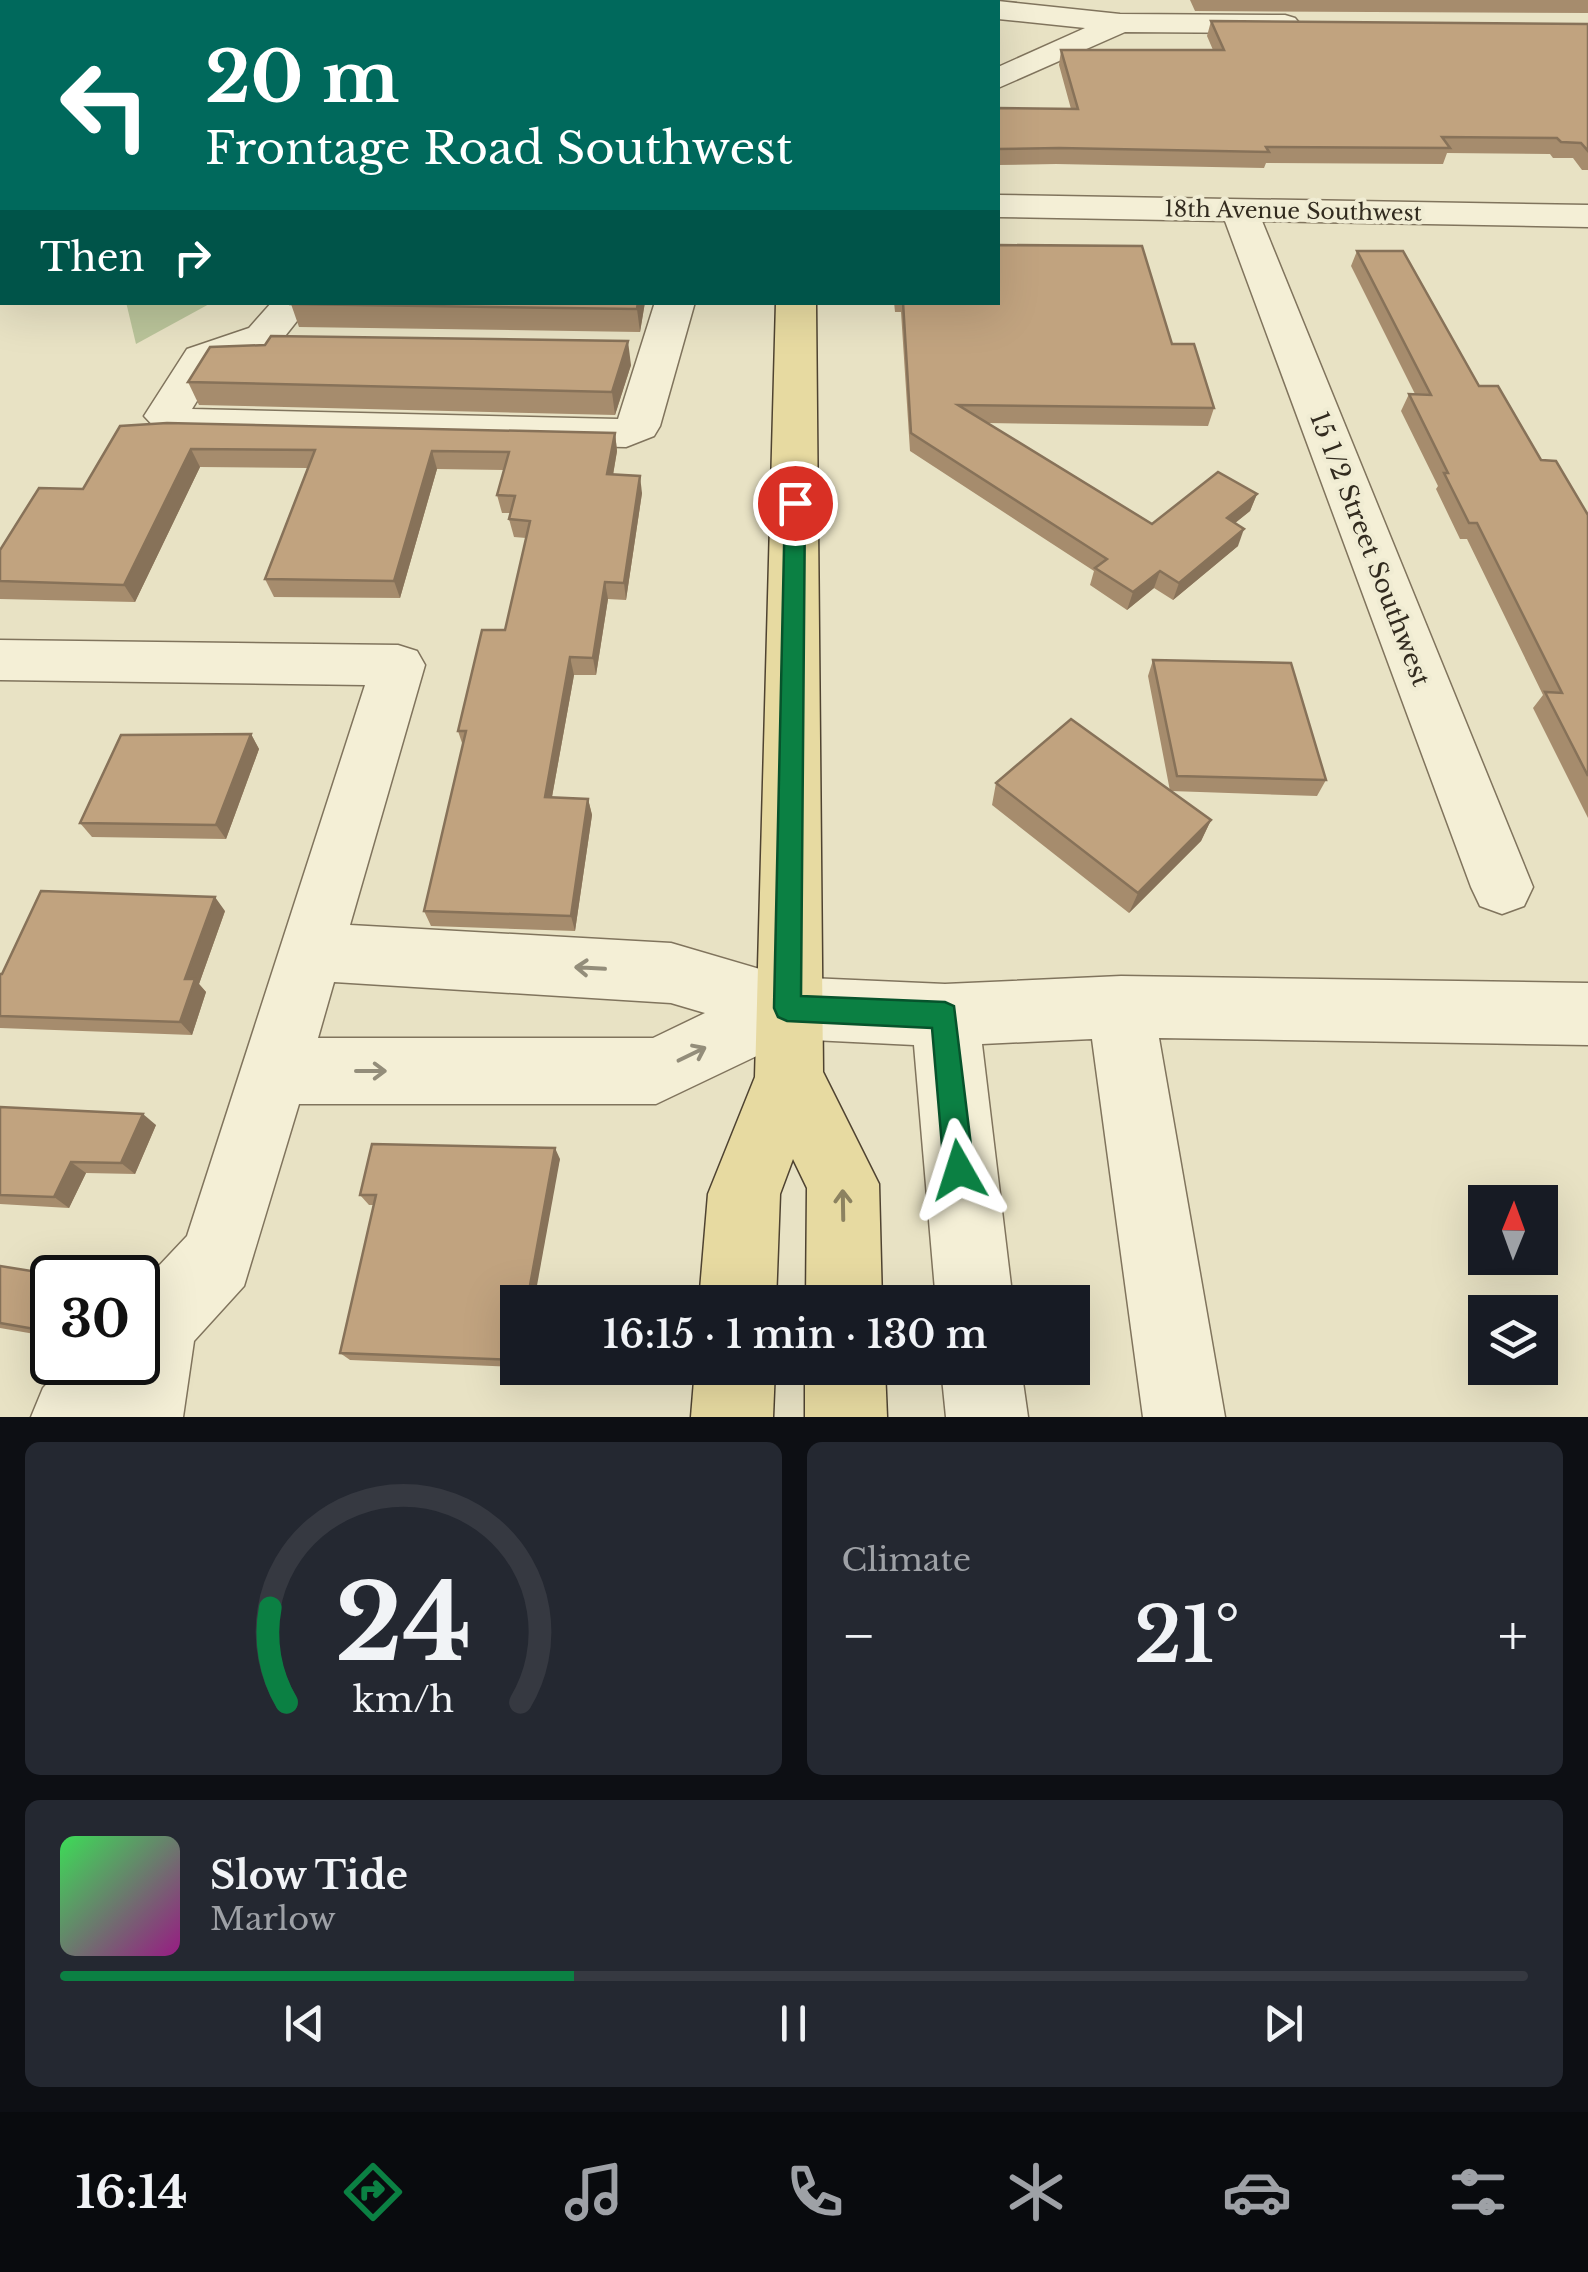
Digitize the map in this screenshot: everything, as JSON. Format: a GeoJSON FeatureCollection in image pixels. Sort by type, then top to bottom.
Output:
{"type":"FeatureCollection","features":[{"type":"Feature","properties":{"kind":"main road"},"geometry":{"type":"LineString","coordinates":[[739,1285],[744,1194],[789,1077],[796,305]]}},
{"type":"Feature","properties":{"kind":"main road"},"geometry":{"type":"LineString","coordinates":[[789,1077],[843,1184],[844,1285]]}},
{"type":"Feature","properties":{"kind":"main road"},"geometry":{"type":"LineString","coordinates":[[732,1417],[733,1385]]}},
{"type":"Feature","properties":{"kind":"main road"},"geometry":{"type":"LineString","coordinates":[[846,1385],[846,1417]]}},
{"type":"Feature","properties":{"kind":"street"},"geometry":{"type":"LineString","coordinates":[[1000,10],[1120,23],[1315,24]]}},
{"type":"Feature","properties":{"kind":"street"},"geometry":{"type":"LineString","coordinates":[[1000,78],[1120,23]]}},
{"type":"Feature","properties":{"kind":"street","name":"18th Avenue Southwest"},"geometry":{"type":"LineString","coordinates":[[1000,206],[1588,216]]}},
{"type":"Feature","properties":{"kind":"street","name":"15 1/2 Street Southwest"},"geometry":{"type":"LineString","coordinates":[[1238,210],[1502,887]]}},
{"type":"Feature","properties":{"kind":"street"},"geometry":{"type":"LineString","coordinates":[[259,342],[280,324],[290,305]]}},
{"type":"Feature","properties":{"kind":"street"},"geometry":{"type":"LineString","coordinates":[[319,344],[259,342],[202,358],[166,416],[176,423],[626,433],[638,426],[639,349],[673,305]]}},
{"type":"Feature","properties":{"kind":"street"},"geometry":{"type":"LineString","coordinates":[[0,660],[398,665],[216,1258],[160,1321]]}},
{"type":"Feature","properties":{"kind":"street"},"geometry":{"type":"LineString","coordinates":[[311,952],[671,973],[787,1008],[945,1015],[1121,1007],[1588,1014]]}},
{"type":"Feature","properties":{"kind":"street"},"geometry":{"type":"LineString","coordinates":[[1121,1007],[1184,1417]]}},
{"type":"Feature","properties":{"kind":"street"},"geometry":{"type":"LineString","coordinates":[[274,1070],[656,1071],[787,1008]]}},
{"type":"Feature","properties":{"kind":"street"},"geometry":{"type":"LineString","coordinates":[[945,1015],[972,1285]]}},
{"type":"Feature","properties":{"kind":"street"},"geometry":{"type":"LineString","coordinates":[[72,1417],[101,1385]]}},
{"type":"Feature","properties":{"kind":"street"},"geometry":{"type":"LineString","coordinates":[[141,1385],[142,1417]]}},
{"type":"Feature","properties":{"kind":"street"},"geometry":{"type":"LineString","coordinates":[[984,1385],[987,1417]]}},
{"type":"Feature","properties":{"kind":"green space"},"geometry":{"type":"Polygon","coordinates":[[[127,305],[207,305],[136,344],[127,305]]]}},
{"type":"Feature","properties":{"kind":"building"},"geometry":{"type":"Polygon","coordinates":[[[1211,21],[1588,24],[1588,151],[1581,143],[1561,142],[1557,138],[1442,137],[1450,148],[1266,147],[1269,152],[1000,149],[1000,108],[1078,109],[1061,50],[1224,50],[1211,21]]]}},
{"type":"Feature","properties":{"kind":"building"},"geometry":{"type":"Polygon","coordinates":[[[1000,245],[1142,246],[1172,344],[1194,344],[1214,408],[958,405],[1152,524],[1218,472],[1257,494],[1227,518],[1244,529],[1179,583],[1160,571],[1133,592],[1095,568],[1107,559],[911,433],[903,305],[1000,305],[1000,245]]]}},
{"type":"Feature","properties":{"kind":"building"},"geometry":{"type":"Polygon","coordinates":[[[1357,251],[1403,251],[1479,386],[1498,386],[1541,460],[1556,461],[1588,515],[1588,776],[1545,692],[1562,693],[1477,523],[1469,523],[1409,394],[1431,395],[1357,251]]]}},
{"type":"Feature","properties":{"kind":"building"},"geometry":{"type":"Polygon","coordinates":[[[360,305],[638,305],[637,309],[360,305]]]}},
{"type":"Feature","properties":{"kind":"building"},"geometry":{"type":"Polygon","coordinates":[[[271,336],[628,341],[612,392],[188,382],[210,347],[265,345],[271,336]]]}},
{"type":"Feature","properties":{"kind":"building"},"geometry":{"type":"Polygon","coordinates":[[[167,423],[615,433],[607,474],[640,476],[624,583],[605,582],[593,658],[570,657],[545,797],[588,799],[571,916],[424,911],[466,731],[458,731],[482,630],[505,630],[530,521],[509,519],[515,496],[497,495],[509,452],[432,451],[394,581],[265,579],[315,450],[191,449],[124,585],[0,581],[0,550],[39,488],[83,489],[120,426],[167,423]]]}},
{"type":"Feature","properties":{"kind":"building"},"geometry":{"type":"Polygon","coordinates":[[[1153,660],[1291,663],[1326,780],[1177,776],[1153,660]]]}},
{"type":"Feature","properties":{"kind":"building"},"geometry":{"type":"Polygon","coordinates":[[[1071,719],[1211,820],[1138,893],[996,783],[1071,719]]]}},
{"type":"Feature","properties":{"kind":"building"},"geometry":{"type":"Polygon","coordinates":[[[251,734],[216,825],[80,823],[121,735],[251,734]]]}},
{"type":"Feature","properties":{"kind":"building"},"geometry":{"type":"Polygon","coordinates":[[[41,891],[215,897],[185,979],[195,979],[180,1022],[0,1016],[0,974],[41,891]]]}},
{"type":"Feature","properties":{"kind":"building"},"geometry":{"type":"Polygon","coordinates":[[[0,1107],[143,1114],[121,1163],[71,1162],[54,1197],[0,1195],[0,1107]]]}},
{"type":"Feature","properties":{"kind":"building"},"geometry":{"type":"Polygon","coordinates":[[[372,1144],[555,1148],[530,1285],[500,1285],[500,1359],[340,1353],[376,1195],[360,1195],[372,1144]]]}},
{"type":"Feature","properties":{"kind":"building"},"geometry":{"type":"Polygon","coordinates":[[[0,1266],[30,1271],[30,1328],[0,1323],[0,1266]]]}},
{"type":"Feature","properties":{"kind":"route"},"geometry":{"type":"LineString","coordinates":[[795,503],[787,1008],[945,1015],[959,1170]]}}]}
